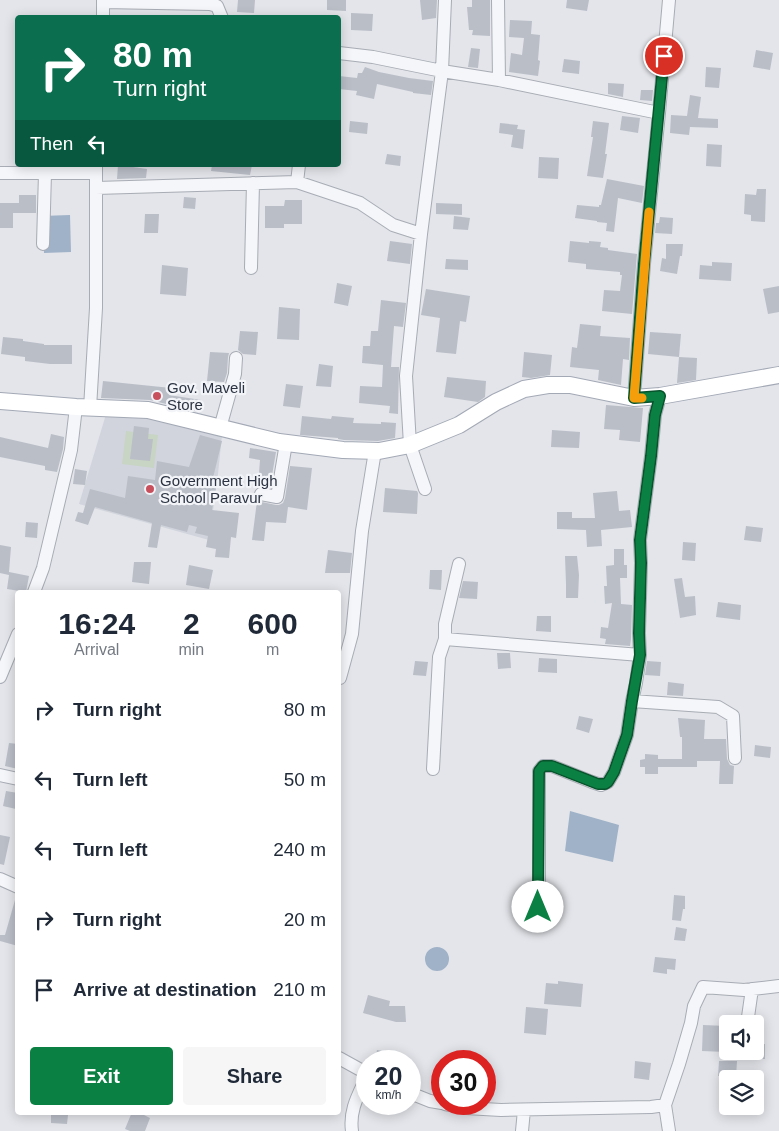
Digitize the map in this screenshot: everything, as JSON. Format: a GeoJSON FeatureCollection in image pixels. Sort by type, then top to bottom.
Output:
{"type":"FeatureCollection","features":[{"type":"Feature","properties":{"kind":"main road"},"geometry":{"type":"LineString","coordinates":[[0,401],[148,410],[286,442],[343,450],[374,451],[410,445],[460,425],[496,402],[524,389],[548,385],[570,385],[634,398],[660,396],[779,374]]}},
{"type":"Feature","properties":{"kind":"street"},"geometry":{"type":"LineString","coordinates":[[425,489],[410,445],[406,376],[421,234],[442,71],[445,0]]}},
{"type":"Feature","properties":{"kind":"street"},"geometry":{"type":"LineString","coordinates":[[498,0],[499,80]]}},
{"type":"Feature","properties":{"kind":"street"},"geometry":{"type":"LineString","coordinates":[[634,398],[644,264],[669,0]]}},
{"type":"Feature","properties":{"kind":"street"},"geometry":{"type":"LineString","coordinates":[[102,15],[103,1],[210,4],[217,6],[221,15]]}},
{"type":"Feature","properties":{"kind":"street"},"geometry":{"type":"LineString","coordinates":[[341,53],[373,57],[499,80],[659,113]]}},
{"type":"Feature","properties":{"kind":"street"},"geometry":{"type":"LineString","coordinates":[[297,182],[299,167]]}},
{"type":"Feature","properties":{"kind":"street"},"geometry":{"type":"LineString","coordinates":[[0,174],[96,169],[96,308],[83,407],[43,568],[35,590]]}},
{"type":"Feature","properties":{"kind":"street"},"geometry":{"type":"LineString","coordinates":[[43,244],[45,173]]}},
{"type":"Feature","properties":{"kind":"street"},"geometry":{"type":"LineString","coordinates":[[96,188],[297,182],[360,203],[393,225],[421,234]]}},
{"type":"Feature","properties":{"kind":"street"},"geometry":{"type":"LineString","coordinates":[[251,268],[253,183]]}},
{"type":"Feature","properties":{"kind":"street"},"geometry":{"type":"LineString","coordinates":[[220,428],[235,374],[236,358]]}},
{"type":"Feature","properties":{"kind":"street"},"geometry":{"type":"LineString","coordinates":[[538,907],[539,771],[543,766],[552,766],[598,784],[605,784],[614,772],[627,735],[640,655],[640,540],[655,415],[660,396]]}},
{"type":"Feature","properties":{"kind":"street"},"geometry":{"type":"LineString","coordinates":[[261,494],[277,497],[286,442]]}},
{"type":"Feature","properties":{"kind":"street"},"geometry":{"type":"LineString","coordinates":[[341,669],[344,641],[352,634],[362,531],[374,451]]}},
{"type":"Feature","properties":{"kind":"street"},"geometry":{"type":"LineString","coordinates":[[433,770],[439,657],[445,639],[445,624],[459,564]]}},
{"type":"Feature","properties":{"kind":"street"},"geometry":{"type":"LineString","coordinates":[[445,639],[640,655]]}},
{"type":"Feature","properties":{"kind":"street"},"geometry":{"type":"LineString","coordinates":[[0,677],[15,641]]}},
{"type":"Feature","properties":{"kind":"street"},"geometry":{"type":"LineString","coordinates":[[632,701],[718,707],[733,716],[734,758]]}},
{"type":"Feature","properties":{"kind":"street"},"geometry":{"type":"LineString","coordinates":[[0,775],[15,778]]}},
{"type":"Feature","properties":{"kind":"street"},"geometry":{"type":"LineString","coordinates":[[0,879],[15,886]]}},
{"type":"Feature","properties":{"kind":"street"},"geometry":{"type":"LineString","coordinates":[[669,1131],[665,1105],[679,1064],[694,1006],[703,987],[744,990],[779,986]]}},
{"type":"Feature","properties":{"kind":"street"},"geometry":{"type":"LineString","coordinates":[[748,1015],[752,989]]}},
{"type":"Feature","properties":{"kind":"street"},"geometry":{"type":"LineString","coordinates":[[341,1059],[356,1067]]}},
{"type":"Feature","properties":{"kind":"street"},"geometry":{"type":"LineString","coordinates":[[352,1131],[353,1106],[356,1100]]}},
{"type":"Feature","properties":{"kind":"street"},"geometry":{"type":"LineString","coordinates":[[496,1110],[651,1107],[665,1105]]}},
{"type":"Feature","properties":{"kind":"street"},"geometry":{"type":"LineString","coordinates":[[522,1131],[524,1110]]}},
{"type":"Feature","properties":{"kind":"shaded area","name":"Government High School Paravur"},"geometry":{"type":"Polygon","coordinates":[[[107,411],[220,432],[222,435],[209,540],[79,504],[107,411]]]}},
{"type":"Feature","properties":{"kind":"green space"},"geometry":{"type":"Polygon","coordinates":[[[126,431],[158,435],[154,468],[122,464],[126,431]]]}},
{"type":"Feature","properties":{"kind":"water"},"geometry":{"type":"Polygon","coordinates":[[[70,215],[71,252],[44,253],[42,216],[70,215]]]}},
{"type":"Feature","properties":{"kind":"water"},"geometry":{"type":"Polygon","coordinates":[[[570,811],[619,825],[613,862],[565,851],[570,811]]]}},
{"type":"Feature","properties":{"kind":"water"},"geometry":{"type":"Polygon","coordinates":[[[437,947],[446,950],[449,959],[446,968],[437,971],[428,968],[425,959],[428,950],[437,947]]]}},
{"type":"Feature","properties":{"kind":"building"},"geometry":{"type":"Polygon","coordinates":[[[238,0],[255,0],[254,13],[237,12],[238,0]]]}},
{"type":"Feature","properties":{"kind":"building"},"geometry":{"type":"Polygon","coordinates":[[[327,0],[346,0],[346,11],[327,10],[327,0]]]}},
{"type":"Feature","properties":{"kind":"building"},"geometry":{"type":"Polygon","coordinates":[[[420,0],[437,0],[436,18],[422,20],[420,0]]]}},
{"type":"Feature","properties":{"kind":"building"},"geometry":{"type":"Polygon","coordinates":[[[472,0],[490,0],[490,36],[472,35],[473,30],[469,30],[467,7],[472,7],[472,0]]]}},
{"type":"Feature","properties":{"kind":"building"},"geometry":{"type":"Polygon","coordinates":[[[567,0],[589,0],[587,11],[566,8],[567,0]]]}},
{"type":"Feature","properties":{"kind":"building"},"geometry":{"type":"Polygon","coordinates":[[[351,13],[373,14],[372,31],[351,30],[351,13]]]}},
{"type":"Feature","properties":{"kind":"building"},"geometry":{"type":"Polygon","coordinates":[[[510,20],[532,21],[531,34],[540,35],[538,76],[509,72],[511,53],[522,55],[524,38],[509,37],[510,20]]]}},
{"type":"Feature","properties":{"kind":"building"},"geometry":{"type":"Polygon","coordinates":[[[471,48],[480,49],[478,68],[468,67],[471,48]]]}},
{"type":"Feature","properties":{"kind":"building"},"geometry":{"type":"Polygon","coordinates":[[[756,50],[773,53],[770,70],[753,67],[756,50]]]}},
{"type":"Feature","properties":{"kind":"building"},"geometry":{"type":"Polygon","coordinates":[[[564,59],[580,61],[579,74],[562,72],[564,59]]]}},
{"type":"Feature","properties":{"kind":"building"},"geometry":{"type":"Polygon","coordinates":[[[365,67],[379,72],[433,81],[431,95],[413,93],[377,84],[374,99],[356,95],[357,91],[341,89],[341,76],[357,78],[358,73],[362,73],[365,67]]]}},
{"type":"Feature","properties":{"kind":"building"},"geometry":{"type":"Polygon","coordinates":[[[706,67],[721,68],[719,88],[705,87],[706,67]]]}},
{"type":"Feature","properties":{"kind":"building"},"geometry":{"type":"Polygon","coordinates":[[[608,83],[624,84],[623,97],[608,94],[608,83]]]}},
{"type":"Feature","properties":{"kind":"building"},"geometry":{"type":"Polygon","coordinates":[[[641,90],[653,90],[652,101],[640,100],[641,90]]]}},
{"type":"Feature","properties":{"kind":"building"},"geometry":{"type":"Polygon","coordinates":[[[690,95],[701,97],[698,118],[718,119],[718,128],[690,127],[689,135],[670,133],[671,115],[687,116],[690,95]]]}},
{"type":"Feature","properties":{"kind":"building"},"geometry":{"type":"Polygon","coordinates":[[[622,116],[640,118],[638,133],[620,130],[622,116]]]}},
{"type":"Feature","properties":{"kind":"building"},"geometry":{"type":"Polygon","coordinates":[[[350,121],[368,123],[367,134],[349,132],[350,121]]]}},
{"type":"Feature","properties":{"kind":"building"},"geometry":{"type":"Polygon","coordinates":[[[593,121],[609,123],[603,178],[587,176],[593,137],[591,137],[593,121]]]}},
{"type":"Feature","properties":{"kind":"building"},"geometry":{"type":"Polygon","coordinates":[[[500,123],[518,125],[517,129],[525,130],[523,149],[511,147],[513,135],[499,133],[500,123]]]}},
{"type":"Feature","properties":{"kind":"building"},"geometry":{"type":"Polygon","coordinates":[[[707,144],[722,145],[721,167],[706,166],[707,144]]]}},
{"type":"Feature","properties":{"kind":"building"},"geometry":{"type":"Polygon","coordinates":[[[387,154],[401,156],[400,166],[385,164],[387,154]]]}},
{"type":"Feature","properties":{"kind":"building"},"geometry":{"type":"Polygon","coordinates":[[[539,157],[559,158],[558,179],[538,178],[539,157]]]}},
{"type":"Feature","properties":{"kind":"building"},"geometry":{"type":"Polygon","coordinates":[[[118,167],[147,169],[146,178],[117,179],[118,167]]]}},
{"type":"Feature","properties":{"kind":"building"},"geometry":{"type":"Polygon","coordinates":[[[212,167],[252,167],[250,175],[211,171],[212,167]]]}},
{"type":"Feature","properties":{"kind":"building"},"geometry":{"type":"Polygon","coordinates":[[[607,179],[644,186],[642,203],[618,198],[614,232],[606,231],[607,223],[575,218],[577,205],[599,207],[601,205],[607,179]]]}},
{"type":"Feature","properties":{"kind":"building"},"geometry":{"type":"Polygon","coordinates":[[[757,189],[766,189],[765,222],[751,221],[751,215],[744,214],[745,194],[756,195],[757,189]]]}},
{"type":"Feature","properties":{"kind":"building"},"geometry":{"type":"Polygon","coordinates":[[[19,195],[36,195],[36,213],[13,213],[13,228],[0,228],[0,203],[19,203],[19,195]]]}},
{"type":"Feature","properties":{"kind":"building"},"geometry":{"type":"Polygon","coordinates":[[[184,197],[196,198],[195,209],[183,208],[184,197]]]}},
{"type":"Feature","properties":{"kind":"building"},"geometry":{"type":"Polygon","coordinates":[[[285,200],[302,200],[302,224],[284,224],[284,228],[265,228],[265,206],[284,206],[285,200]]]}},
{"type":"Feature","properties":{"kind":"building"},"geometry":{"type":"Polygon","coordinates":[[[436,203],[462,204],[462,215],[436,214],[436,203]]]}},
{"type":"Feature","properties":{"kind":"building"},"geometry":{"type":"Polygon","coordinates":[[[145,214],[159,214],[158,233],[144,233],[145,214]]]}},
{"type":"Feature","properties":{"kind":"building"},"geometry":{"type":"Polygon","coordinates":[[[454,216],[470,218],[468,230],[453,229],[454,216]]]}},
{"type":"Feature","properties":{"kind":"building"},"geometry":{"type":"Polygon","coordinates":[[[660,217],[673,218],[672,234],[655,233],[656,223],[659,223],[660,217]]]}},
{"type":"Feature","properties":{"kind":"building"},"geometry":{"type":"Polygon","coordinates":[[[390,241],[412,244],[410,264],[387,261],[390,241]]]}},
{"type":"Feature","properties":{"kind":"building"},"geometry":{"type":"Polygon","coordinates":[[[570,241],[601,242],[600,247],[608,248],[608,250],[637,254],[632,314],[602,311],[604,290],[620,291],[622,275],[620,275],[620,272],[586,269],[586,264],[568,262],[570,241]]]}},
{"type":"Feature","properties":{"kind":"building"},"geometry":{"type":"Polygon","coordinates":[[[666,244],[683,244],[677,274],[660,271],[662,258],[666,259],[666,244]]]}},
{"type":"Feature","properties":{"kind":"building"},"geometry":{"type":"Polygon","coordinates":[[[446,259],[468,260],[468,270],[445,269],[446,259]]]}},
{"type":"Feature","properties":{"kind":"building"},"geometry":{"type":"Polygon","coordinates":[[[712,262],[732,263],[731,281],[699,279],[700,265],[712,266],[712,262]]]}},
{"type":"Feature","properties":{"kind":"building"},"geometry":{"type":"Polygon","coordinates":[[[162,265],[188,268],[186,296],[160,294],[162,265]]]}},
{"type":"Feature","properties":{"kind":"building"},"geometry":{"type":"Polygon","coordinates":[[[337,283],[352,286],[348,306],[334,303],[337,283]]]}},
{"type":"Feature","properties":{"kind":"building"},"geometry":{"type":"Polygon","coordinates":[[[779,286],[779,312],[768,314],[763,289],[779,286]]]}},
{"type":"Feature","properties":{"kind":"building"},"geometry":{"type":"Polygon","coordinates":[[[426,289],[470,296],[466,322],[460,321],[456,354],[436,352],[440,318],[421,315],[426,289]]]}},
{"type":"Feature","properties":{"kind":"building"},"geometry":{"type":"Polygon","coordinates":[[[381,300],[406,303],[403,327],[394,326],[391,367],[399,367],[398,414],[389,413],[390,406],[359,403],[360,386],[382,387],[383,365],[362,363],[363,346],[370,346],[371,331],[378,331],[381,300]]]}},
{"type":"Feature","properties":{"kind":"building"},"geometry":{"type":"Polygon","coordinates":[[[279,307],[300,309],[299,340],[277,339],[279,307]]]}},
{"type":"Feature","properties":{"kind":"building"},"geometry":{"type":"Polygon","coordinates":[[[580,324],[601,326],[600,336],[630,338],[629,360],[623,359],[621,385],[598,380],[599,370],[570,367],[572,347],[577,348],[580,324]]]}},
{"type":"Feature","properties":{"kind":"building"},"geometry":{"type":"Polygon","coordinates":[[[240,331],[258,332],[256,355],[243,354],[238,350],[240,331]]]}},
{"type":"Feature","properties":{"kind":"building"},"geometry":{"type":"Polygon","coordinates":[[[650,332],[681,334],[679,357],[648,354],[650,332]]]}},
{"type":"Feature","properties":{"kind":"building"},"geometry":{"type":"Polygon","coordinates":[[[3,337],[23,339],[23,341],[44,345],[72,345],[72,364],[25,361],[25,357],[1,354],[3,337]]]}},
{"type":"Feature","properties":{"kind":"building"},"geometry":{"type":"Polygon","coordinates":[[[210,352],[229,353],[224,382],[207,381],[210,352]]]}},
{"type":"Feature","properties":{"kind":"building"},"geometry":{"type":"Polygon","coordinates":[[[524,352],[552,355],[550,375],[531,378],[522,377],[524,352]]]}},
{"type":"Feature","properties":{"kind":"building"},"geometry":{"type":"Polygon","coordinates":[[[679,357],[697,358],[696,380],[677,383],[679,357]]]}},
{"type":"Feature","properties":{"kind":"building"},"geometry":{"type":"Polygon","coordinates":[[[319,364],[333,366],[331,387],[316,386],[319,364]]]}},
{"type":"Feature","properties":{"kind":"building"},"geometry":{"type":"Polygon","coordinates":[[[447,377],[486,381],[485,397],[478,402],[444,397],[447,377]]]}},
{"type":"Feature","properties":{"kind":"building"},"geometry":{"type":"Polygon","coordinates":[[[103,381],[171,388],[169,395],[201,400],[199,412],[150,400],[101,398],[103,381]]]}},
{"type":"Feature","properties":{"kind":"building"},"geometry":{"type":"Polygon","coordinates":[[[286,384],[303,386],[300,408],[283,406],[286,384]]]}},
{"type":"Feature","properties":{"kind":"building"},"geometry":{"type":"Polygon","coordinates":[[[606,405],[643,408],[640,442],[619,440],[620,430],[604,429],[606,405]]]}},
{"type":"Feature","properties":{"kind":"building"},"geometry":{"type":"Polygon","coordinates":[[[302,416],[331,419],[332,416],[354,418],[353,423],[396,423],[395,438],[378,441],[344,440],[300,435],[302,416]]]}},
{"type":"Feature","properties":{"kind":"building"},"geometry":{"type":"Polygon","coordinates":[[[134,426],[149,428],[148,439],[153,439],[150,461],[130,459],[134,426]]]}},
{"type":"Feature","properties":{"kind":"building"},"geometry":{"type":"Polygon","coordinates":[[[552,430],[580,432],[579,448],[551,447],[552,430]]]}},
{"type":"Feature","properties":{"kind":"building"},"geometry":{"type":"Polygon","coordinates":[[[51,434],[64,437],[57,472],[45,470],[45,466],[0,457],[0,437],[48,448],[51,434]]]}},
{"type":"Feature","properties":{"kind":"building"},"geometry":{"type":"Polygon","coordinates":[[[200,435],[222,441],[212,482],[217,483],[212,510],[239,513],[236,538],[231,537],[229,558],[215,557],[216,549],[206,547],[208,536],[195,533],[197,527],[189,525],[187,532],[161,525],[157,548],[148,547],[152,523],[95,507],[88,525],[75,521],[78,512],[83,513],[90,489],[125,498],[128,476],[155,480],[157,461],[189,467],[200,435]]]}},
{"type":"Feature","properties":{"kind":"building"},"geometry":{"type":"Polygon","coordinates":[[[250,448],[276,452],[270,487],[258,487],[260,460],[249,458],[250,448]]]}},
{"type":"Feature","properties":{"kind":"building"},"geometry":{"type":"Polygon","coordinates":[[[290,466],[312,468],[307,510],[288,507],[286,523],[266,522],[264,541],[252,540],[257,501],[276,505],[283,503],[290,466]]]}},
{"type":"Feature","properties":{"kind":"building"},"geometry":{"type":"Polygon","coordinates":[[[75,469],[87,471],[85,485],[73,484],[75,469]]]}},
{"type":"Feature","properties":{"kind":"building"},"geometry":{"type":"Polygon","coordinates":[[[385,488],[417,491],[417,514],[383,512],[385,488]]]}},
{"type":"Feature","properties":{"kind":"building"},"geometry":{"type":"Polygon","coordinates":[[[617,491],[619,511],[630,510],[632,527],[601,530],[602,546],[587,547],[586,530],[557,529],[557,512],[572,512],[572,518],[595,518],[593,493],[617,491]]]}},
{"type":"Feature","properties":{"kind":"building"},"geometry":{"type":"Polygon","coordinates":[[[26,522],[38,523],[37,538],[25,537],[26,522]]]}},
{"type":"Feature","properties":{"kind":"building"},"geometry":{"type":"Polygon","coordinates":[[[746,526],[763,528],[761,542],[744,540],[746,526]]]}},
{"type":"Feature","properties":{"kind":"building"},"geometry":{"type":"Polygon","coordinates":[[[683,542],[696,543],[695,561],[682,560],[683,542]]]}},
{"type":"Feature","properties":{"kind":"building"},"geometry":{"type":"Polygon","coordinates":[[[0,545],[11,547],[9,572],[29,576],[26,590],[7,589],[9,575],[0,573],[0,545]]]}},
{"type":"Feature","properties":{"kind":"building"},"geometry":{"type":"Polygon","coordinates":[[[614,549],[624,549],[624,565],[627,565],[627,578],[620,578],[621,604],[632,605],[630,646],[605,644],[606,639],[600,638],[601,627],[608,628],[612,603],[605,604],[604,586],[607,586],[606,566],[614,565],[614,549]]]}},
{"type":"Feature","properties":{"kind":"building"},"geometry":{"type":"Polygon","coordinates":[[[328,550],[352,553],[350,573],[325,573],[328,550]]]}},
{"type":"Feature","properties":{"kind":"building"},"geometry":{"type":"Polygon","coordinates":[[[565,556],[577,556],[579,575],[578,598],[566,598],[565,556]]]}},
{"type":"Feature","properties":{"kind":"building"},"geometry":{"type":"Polygon","coordinates":[[[134,562],[151,562],[149,584],[132,582],[134,562]]]}},
{"type":"Feature","properties":{"kind":"building"},"geometry":{"type":"Polygon","coordinates":[[[189,565],[213,570],[209,589],[186,585],[189,565]]]}},
{"type":"Feature","properties":{"kind":"building"},"geometry":{"type":"Polygon","coordinates":[[[430,570],[442,570],[441,590],[429,589],[430,570]]]}},
{"type":"Feature","properties":{"kind":"building"},"geometry":{"type":"Polygon","coordinates":[[[682,578],[685,597],[695,596],[696,615],[680,618],[674,579],[682,578]]]}},
{"type":"Feature","properties":{"kind":"building"},"geometry":{"type":"Polygon","coordinates":[[[463,581],[478,582],[477,599],[459,598],[463,581]]]}},
{"type":"Feature","properties":{"kind":"building"},"geometry":{"type":"Polygon","coordinates":[[[718,602],[741,605],[740,620],[716,617],[718,602]]]}},
{"type":"Feature","properties":{"kind":"building"},"geometry":{"type":"Polygon","coordinates":[[[537,616],[551,616],[551,632],[536,631],[537,616]]]}},
{"type":"Feature","properties":{"kind":"building"},"geometry":{"type":"Polygon","coordinates":[[[497,653],[510,653],[511,668],[498,669],[497,653]]]}},
{"type":"Feature","properties":{"kind":"building"},"geometry":{"type":"Polygon","coordinates":[[[539,658],[557,659],[557,673],[538,672],[539,658]]]}},
{"type":"Feature","properties":{"kind":"building"},"geometry":{"type":"Polygon","coordinates":[[[415,661],[428,662],[426,676],[413,675],[415,661]]]}},
{"type":"Feature","properties":{"kind":"building"},"geometry":{"type":"Polygon","coordinates":[[[647,661],[661,662],[660,676],[645,675],[647,661]]]}},
{"type":"Feature","properties":{"kind":"building"},"geometry":{"type":"Polygon","coordinates":[[[668,682],[684,684],[683,696],[667,695],[668,682]]]}},
{"type":"Feature","properties":{"kind":"building"},"geometry":{"type":"Polygon","coordinates":[[[579,716],[593,719],[589,733],[576,729],[579,716]]]}},
{"type":"Feature","properties":{"kind":"building"},"geometry":{"type":"Polygon","coordinates":[[[678,718],[705,720],[704,739],[726,739],[727,759],[730,765],[734,766],[733,784],[719,784],[720,761],[697,761],[697,767],[658,767],[658,774],[645,774],[645,767],[640,767],[640,760],[645,759],[645,754],[658,755],[658,759],[682,759],[682,737],[680,737],[678,718]]]}},
{"type":"Feature","properties":{"kind":"building"},"geometry":{"type":"Polygon","coordinates":[[[9,743],[15,744],[15,768],[5,766],[9,743]]]}},
{"type":"Feature","properties":{"kind":"building"},"geometry":{"type":"Polygon","coordinates":[[[755,745],[771,747],[770,758],[754,756],[755,745]]]}},
{"type":"Feature","properties":{"kind":"building"},"geometry":{"type":"Polygon","coordinates":[[[6,791],[15,792],[15,809],[3,806],[6,791]]]}},
{"type":"Feature","properties":{"kind":"building"},"geometry":{"type":"Polygon","coordinates":[[[0,835],[10,837],[4,865],[0,864],[0,835]]]}},
{"type":"Feature","properties":{"kind":"building"},"geometry":{"type":"Polygon","coordinates":[[[674,895],[685,896],[685,909],[683,909],[681,921],[672,920],[674,895]]]}},
{"type":"Feature","properties":{"kind":"building"},"geometry":{"type":"Polygon","coordinates":[[[15,900],[15,945],[0,941],[0,935],[5,935],[15,900]]]}},
{"type":"Feature","properties":{"kind":"building"},"geometry":{"type":"Polygon","coordinates":[[[676,927],[687,929],[685,941],[674,940],[676,927]]]}},
{"type":"Feature","properties":{"kind":"building"},"geometry":{"type":"Polygon","coordinates":[[[655,957],[676,959],[675,970],[667,969],[667,974],[653,972],[655,957]]]}},
{"type":"Feature","properties":{"kind":"building"},"geometry":{"type":"Polygon","coordinates":[[[558,981],[583,984],[581,1007],[544,1004],[546,983],[558,984],[558,981]]]}},
{"type":"Feature","properties":{"kind":"building"},"geometry":{"type":"Polygon","coordinates":[[[368,995],[390,1001],[389,1006],[405,1006],[406,1022],[396,1022],[363,1013],[368,995]]]}},
{"type":"Feature","properties":{"kind":"building"},"geometry":{"type":"Polygon","coordinates":[[[526,1007],[548,1009],[546,1035],[524,1033],[526,1007]]]}},
{"type":"Feature","properties":{"kind":"building"},"geometry":{"type":"Polygon","coordinates":[[[703,1025],[719,1026],[719,1052],[702,1051],[703,1025]]]}},
{"type":"Feature","properties":{"kind":"building"},"geometry":{"type":"Polygon","coordinates":[[[635,1061],[651,1063],[649,1080],[634,1078],[635,1061]]]}},
{"type":"Feature","properties":{"kind":"building"},"geometry":{"type":"Polygon","coordinates":[[[719,1061],[737,1061],[736,1070],[719,1070],[718,1076],[719,1061]]]}},
{"type":"Feature","properties":{"kind":"building"},"geometry":{"type":"Polygon","coordinates":[[[51,1115],[68,1115],[67,1124],[51,1123],[51,1115]]]}},
{"type":"Feature","properties":{"kind":"building"},"geometry":{"type":"Polygon","coordinates":[[[131,1115],[144,1115],[150,1118],[145,1131],[125,1129],[131,1115]]]}},
{"type":"Feature","properties":{"kind":"slow traffic"},"geometry":{"type":"LineString","coordinates":[[642,398],[634,398],[649,212]]}},
{"type":"Feature","properties":{"kind":"place","name":"Gov. Maveli Store"},"geometry":{"type":"Point","coordinates":[157,396]}},
{"type":"Feature","properties":{"kind":"place","name":"Government High School Paravur"},"geometry":{"type":"Point","coordinates":[150,489]}},
{"type":"Feature","properties":{"kind":"route"},"geometry":{"type":"LineString","coordinates":[[538,907],[539,771],[543,766],[552,766],[601,785],[608,782],[614,772],[627,735],[636,683],[640,655],[640,540],[655,415],[660,396],[634,398],[644,264],[664,56]]}}]}
